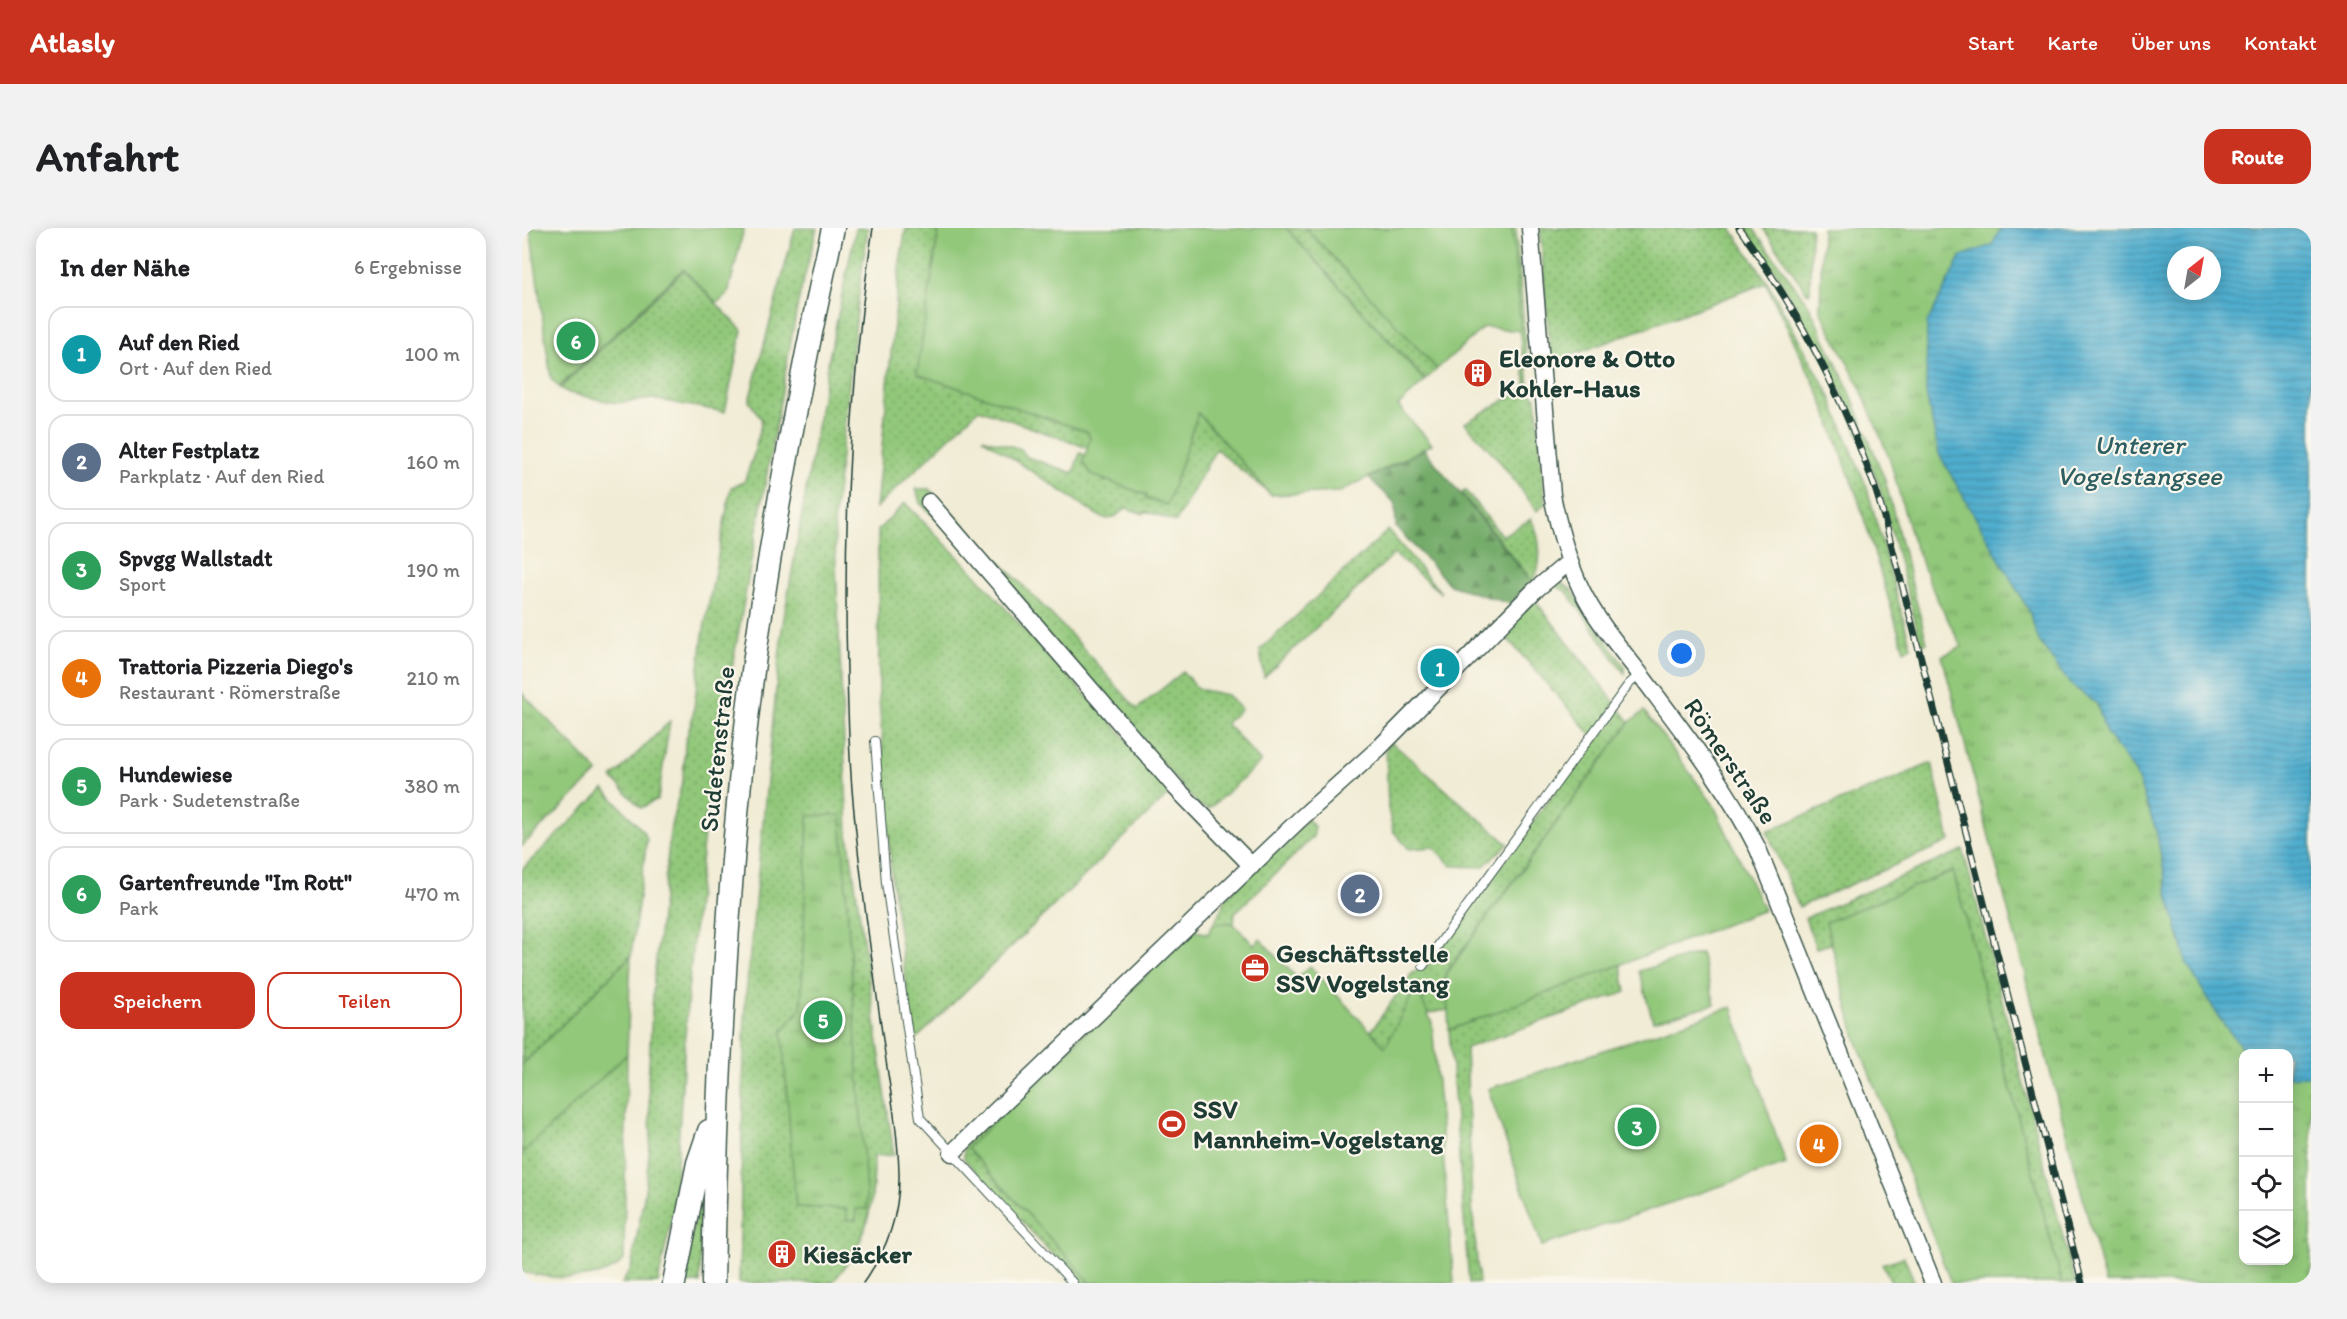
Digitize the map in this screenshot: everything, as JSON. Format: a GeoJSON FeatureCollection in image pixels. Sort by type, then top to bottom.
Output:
{"type":"FeatureCollection","features":[{"type":"Feature","properties":{"kind":"main road","name":"Sudetenstraße"},"geometry":{"type":"LineString","coordinates":[[713,1283],[717,1110],[726,949],[738,801],[752,680],[772,544],[833,228]]}},
{"type":"Feature","properties":{"kind":"main road"},"geometry":{"type":"LineString","coordinates":[[674,1283],[698,1163],[717,1110]]}},
{"type":"Feature","properties":{"kind":"street","name":"Römerstraße"},"geometry":{"type":"LineString","coordinates":[[1530,228],[1552,495],[1558,526],[1569,562],[1583,593],[1634,679],[1701,755],[1740,814],[1758,849],[1933,1283]]}},
{"type":"Feature","properties":{"kind":"street"},"geometry":{"type":"LineString","coordinates":[[929,502],[1176,788],[1252,866]]}},
{"type":"Feature","properties":{"kind":"street"},"geometry":{"type":"LineString","coordinates":[[952,1153],[1299,820],[1379,748],[1539,585],[1569,562]]}},
{"type":"Feature","properties":{"kind":"lane"},"geometry":{"type":"LineString","coordinates":[[1423,966],[1634,679]]}},
{"type":"Feature","properties":{"kind":"lane"},"geometry":{"type":"LineString","coordinates":[[875,741],[886,884],[920,1118],[1073,1283]]}},
{"type":"Feature","properties":{"kind":"green space"},"geometry":{"type":"Polygon","coordinates":[[[530,228],[744,228],[728,294],[717,303],[683,269],[559,387],[551,379],[530,228]]]}},
{"type":"Feature","properties":{"kind":"green space"},"geometry":{"type":"Polygon","coordinates":[[[795,228],[817,228],[798,302],[706,812],[688,992],[674,1208],[658,1283],[622,1283],[631,1269],[645,1191],[651,1135],[648,1080],[654,978],[671,826],[683,779],[685,743],[693,716],[703,634],[731,487],[744,482],[754,454],[762,420],[749,401],[795,228]]]}},
{"type":"Feature","properties":{"kind":"green space"},"geometry":{"type":"Polygon","coordinates":[[[856,228],[868,228],[834,520],[848,834],[894,1155],[874,1156],[872,1192],[866,1224],[854,1253],[832,1283],[739,1283],[745,1004],[782,629],[829,358],[856,228]]]}},
{"type":"Feature","properties":{"kind":"green space"},"geometry":{"type":"Polygon","coordinates":[[[906,228],[939,228],[918,374],[1088,432],[1120,391],[1088,448],[979,409],[876,508],[900,261],[906,228]]]}},
{"type":"Feature","properties":{"kind":"green space"},"geometry":{"type":"Polygon","coordinates":[[[939,228],[1286,228],[1425,381],[1398,406],[1432,444],[1340,492],[1271,495],[1198,413],[1167,505],[1146,498],[1147,495],[1092,475],[1083,462],[1090,439],[1088,432],[917,374],[939,228]]]}},
{"type":"Feature","properties":{"kind":"green space"},"geometry":{"type":"Polygon","coordinates":[[[1286,228],[1307,228],[1437,369],[1425,380],[1286,228]]]}},
{"type":"Feature","properties":{"kind":"green space"},"geometry":{"type":"Polygon","coordinates":[[[1306,228],[1512,228],[1521,331],[1484,327],[1437,369],[1306,228]]]}},
{"type":"Feature","properties":{"kind":"green space"},"geometry":{"type":"Polygon","coordinates":[[[1508,228],[1516,228],[1528,391],[1536,397],[1545,504],[1537,511],[1498,459],[1465,423],[1526,388],[1508,228]]]}},
{"type":"Feature","properties":{"kind":"green space"},"geometry":{"type":"Polygon","coordinates":[[[1540,228],[1731,228],[1768,283],[1828,392],[1867,488],[1911,647],[1904,650],[1858,499],[1820,396],[1766,283],[1551,363],[1540,228]]]}},
{"type":"Feature","properties":{"kind":"green space"},"geometry":{"type":"Polygon","coordinates":[[[1745,228],[1753,228],[1809,306],[1850,392],[1885,480],[1927,643],[1921,644],[1879,485],[1839,386],[1779,277],[1745,228]]]}},
{"type":"Feature","properties":{"kind":"green space"},"geometry":{"type":"Polygon","coordinates":[[[1763,228],[1811,228],[1810,293],[1807,293],[1763,228]]]}},
{"type":"Feature","properties":{"kind":"green space"},"geometry":{"type":"Polygon","coordinates":[[[1822,228],[2311,228],[2311,1283],[2105,1283],[1942,656],[1962,647],[1935,595],[1912,539],[1890,460],[1860,387],[1820,310],[1822,228]]]}},
{"type":"Feature","properties":{"kind":"green space"},"geometry":{"type":"Polygon","coordinates":[[[684,270],[742,330],[725,412],[653,399],[616,403],[569,393],[560,388],[684,270]]]}},
{"type":"Feature","properties":{"kind":"green space"},"geometry":{"type":"Polygon","coordinates":[[[1198,413],[1271,495],[1216,449],[1176,522],[1145,511],[1144,514],[1126,508],[1108,519],[1099,516],[982,438],[1021,449],[1027,457],[1073,473],[1080,453],[1085,455],[1105,482],[1106,480],[1147,495],[1146,498],[1149,499],[1198,413]]]}},
{"type":"Feature","properties":{"kind":"green space"},"geometry":{"type":"Polygon","coordinates":[[[1424,449],[1532,582],[1510,604],[1450,585],[1396,527],[1395,503],[1369,478],[1424,449]]]}},
{"type":"Feature","properties":{"kind":"green space"},"geometry":{"type":"Polygon","coordinates":[[[916,489],[929,489],[1074,638],[1137,709],[1183,672],[1198,689],[1227,695],[1241,709],[1226,723],[1261,762],[1209,809],[1199,805],[985,566],[920,503],[916,489]]]}},
{"type":"Feature","properties":{"kind":"green space"},"geometry":{"type":"Polygon","coordinates":[[[1465,490],[1502,536],[1531,519],[1539,542],[1538,567],[1533,582],[1462,493],[1465,490]]]}},
{"type":"Feature","properties":{"kind":"green space"},"geometry":{"type":"Polygon","coordinates":[[[905,503],[975,574],[1172,791],[914,1041],[892,881],[879,698],[878,530],[905,503]]]}},
{"type":"Feature","properties":{"kind":"green space"},"geometry":{"type":"Polygon","coordinates":[[[1388,530],[1441,593],[1394,554],[1264,677],[1260,650],[1388,530]]]}},
{"type":"Feature","properties":{"kind":"green space"},"geometry":{"type":"Polygon","coordinates":[[[1560,582],[1571,589],[1625,667],[1625,674],[1567,592],[1551,583],[1560,582]]]}},
{"type":"Feature","properties":{"kind":"green space"},"geometry":{"type":"Polygon","coordinates":[[[1534,599],[1630,722],[1445,974],[1448,1010],[1403,1017],[1360,1093],[1341,1077],[1379,1040],[1371,1031],[1412,973],[1427,967],[1594,738],[1501,631],[1534,599]]]}},
{"type":"Feature","properties":{"kind":"green space"},"geometry":{"type":"Polygon","coordinates":[[[522,693],[598,772],[522,846],[522,693]]]}},
{"type":"Feature","properties":{"kind":"green space"},"geometry":{"type":"Polygon","coordinates":[[[1644,711],[1713,804],[1764,910],[1449,1030],[1446,974],[1630,722],[1644,711]]]}},
{"type":"Feature","properties":{"kind":"green space"},"geometry":{"type":"Polygon","coordinates":[[[670,721],[658,799],[641,808],[612,778],[670,721]]]}},
{"type":"Feature","properties":{"kind":"green space"},"geometry":{"type":"Polygon","coordinates":[[[1391,742],[1508,844],[1483,867],[1452,866],[1433,847],[1409,849],[1393,831],[1388,809],[1386,747],[1391,742]]]}},
{"type":"Feature","properties":{"kind":"green space"},"geometry":{"type":"Polygon","coordinates":[[[1932,763],[1950,841],[1799,907],[1767,831],[1932,763]]]}},
{"type":"Feature","properties":{"kind":"green space"},"geometry":{"type":"Polygon","coordinates":[[[604,789],[643,831],[647,839],[631,956],[522,1065],[522,869],[604,789]]]}},
{"type":"Feature","properties":{"kind":"green space"},"geometry":{"type":"Polygon","coordinates":[[[841,815],[867,1209],[856,1209],[856,1220],[847,1220],[846,1209],[796,1207],[782,1032],[801,1008],[808,816],[841,815]]]}},
{"type":"Feature","properties":{"kind":"green space"},"geometry":{"type":"Polygon","coordinates":[[[1308,819],[1315,828],[1313,837],[1235,913],[1234,924],[1204,944],[1227,897],[1308,819]]]}},
{"type":"Feature","properties":{"kind":"green space"},"geometry":{"type":"Polygon","coordinates":[[[1963,850],[2075,1283],[2062,1283],[1953,871],[1827,922],[1831,944],[1816,948],[1805,918],[1963,850]]]}},
{"type":"Feature","properties":{"kind":"green space"},"geometry":{"type":"Polygon","coordinates":[[[1953,871],[2062,1283],[1951,1283],[1856,1039],[1826,922],[1953,871]]]}},
{"type":"Feature","properties":{"kind":"green space","name":"SSV Mannheim-Vogelstang"},"geometry":{"type":"Polygon","coordinates":[[[1233,923],[1254,945],[1260,939],[1297,978],[1310,966],[1385,1047],[1416,987],[1432,1023],[1454,1283],[1091,1283],[967,1148],[1194,930],[1208,934],[1213,924],[1233,923]]]}},
{"type":"Feature","properties":{"kind":"green space"},"geometry":{"type":"Polygon","coordinates":[[[1195,925],[1197,932],[1102,1283],[1079,1283],[964,1159],[964,1145],[1195,925]]]}},
{"type":"Feature","properties":{"kind":"green space"},"geometry":{"type":"Polygon","coordinates":[[[1701,953],[1715,1004],[1653,1021],[1639,971],[1701,953]]]}},
{"type":"Feature","properties":{"kind":"green space"},"geometry":{"type":"Polygon","coordinates":[[[631,956],[627,1054],[522,1153],[522,1065],[631,956]]]}},
{"type":"Feature","properties":{"kind":"green space"},"geometry":{"type":"Polygon","coordinates":[[[1621,964],[1626,992],[1466,1048],[1472,1205],[1479,1283],[1469,1283],[1449,1030],[1621,964]]]}},
{"type":"Feature","properties":{"kind":"green space"},"geometry":{"type":"Polygon","coordinates":[[[1732,1007],[1786,1164],[1542,1246],[1488,1089],[1732,1007]]]}},
{"type":"Feature","properties":{"kind":"green space"},"geometry":{"type":"Polygon","coordinates":[[[627,1054],[624,1260],[604,1273],[578,1278],[549,1277],[522,1272],[522,1153],[627,1054]]]}},
{"type":"Feature","properties":{"kind":"green space"},"geometry":{"type":"Polygon","coordinates":[[[701,1210],[700,1283],[681,1283],[696,1213],[701,1210]]]}},
{"type":"Feature","properties":{"kind":"green space"},"geometry":{"type":"Polygon","coordinates":[[[1904,1257],[1915,1283],[1892,1283],[1882,1264],[1904,1257]]]}},
{"type":"Feature","properties":{"kind":"water","name":"Unterer Vogelstangsee"},"geometry":{"type":"Polygon","coordinates":[[[2001,228],[2311,228],[2311,1076],[2293,1077],[2293,1049],[2243,1049],[2220,1019],[2187,964],[2169,898],[2156,830],[2135,772],[2106,733],[2097,704],[2070,684],[2039,641],[2029,611],[1939,454],[1926,394],[1927,323],[1961,256],[1992,245],[2001,228]]]}},
{"type":"Feature","properties":{"kind":"tram line"},"geometry":{"type":"LineString","coordinates":[[863,1283],[885,1245],[894,1217],[899,1188],[895,1123],[859,861],[848,704],[846,561],[850,449],[859,338],[873,228]]}},
{"type":"Feature","properties":{"kind":"railway"},"geometry":{"type":"LineString","coordinates":[[1739,228],[1780,289],[1816,352],[1847,417],[1878,496],[2082,1283]]}},
{"type":"Feature","properties":{"kind":"place","name":"Gartenfreunde \"Im Rott\""},"geometry":{"type":"Point","coordinates":[576,341]}},
{"type":"Feature","properties":{"kind":"place","name":"Eleonore & Otto Kohler-Haus"},"geometry":{"type":"Point","coordinates":[1478,373]}},
{"type":"Feature","properties":{"kind":"place","name":"Auf den Ried"},"geometry":{"type":"Point","coordinates":[1440,668]}},
{"type":"Feature","properties":{"kind":"place","name":"Alter Festplatz"},"geometry":{"type":"Point","coordinates":[1360,894]}},
{"type":"Feature","properties":{"kind":"place","name":"Geschäftsstelle SSV Vogelstang"},"geometry":{"type":"Point","coordinates":[1255,968]}},
{"type":"Feature","properties":{"kind":"place","name":"Hundewiese"},"geometry":{"type":"Point","coordinates":[823,1020]}},
{"type":"Feature","properties":{"kind":"place","name":"SSV Mannheim-Vogelstang"},"geometry":{"type":"Point","coordinates":[1172,1124]}},
{"type":"Feature","properties":{"kind":"place","name":"Spvgg Wallstadt"},"geometry":{"type":"Point","coordinates":[1637,1127]}},
{"type":"Feature","properties":{"kind":"place","name":"Trattoria Pizzeria Diego's"},"geometry":{"type":"Point","coordinates":[1819,1144]}},
{"type":"Feature","properties":{"kind":"place","name":"Kiesäcker"},"geometry":{"type":"Point","coordinates":[782,1254]}}]}
